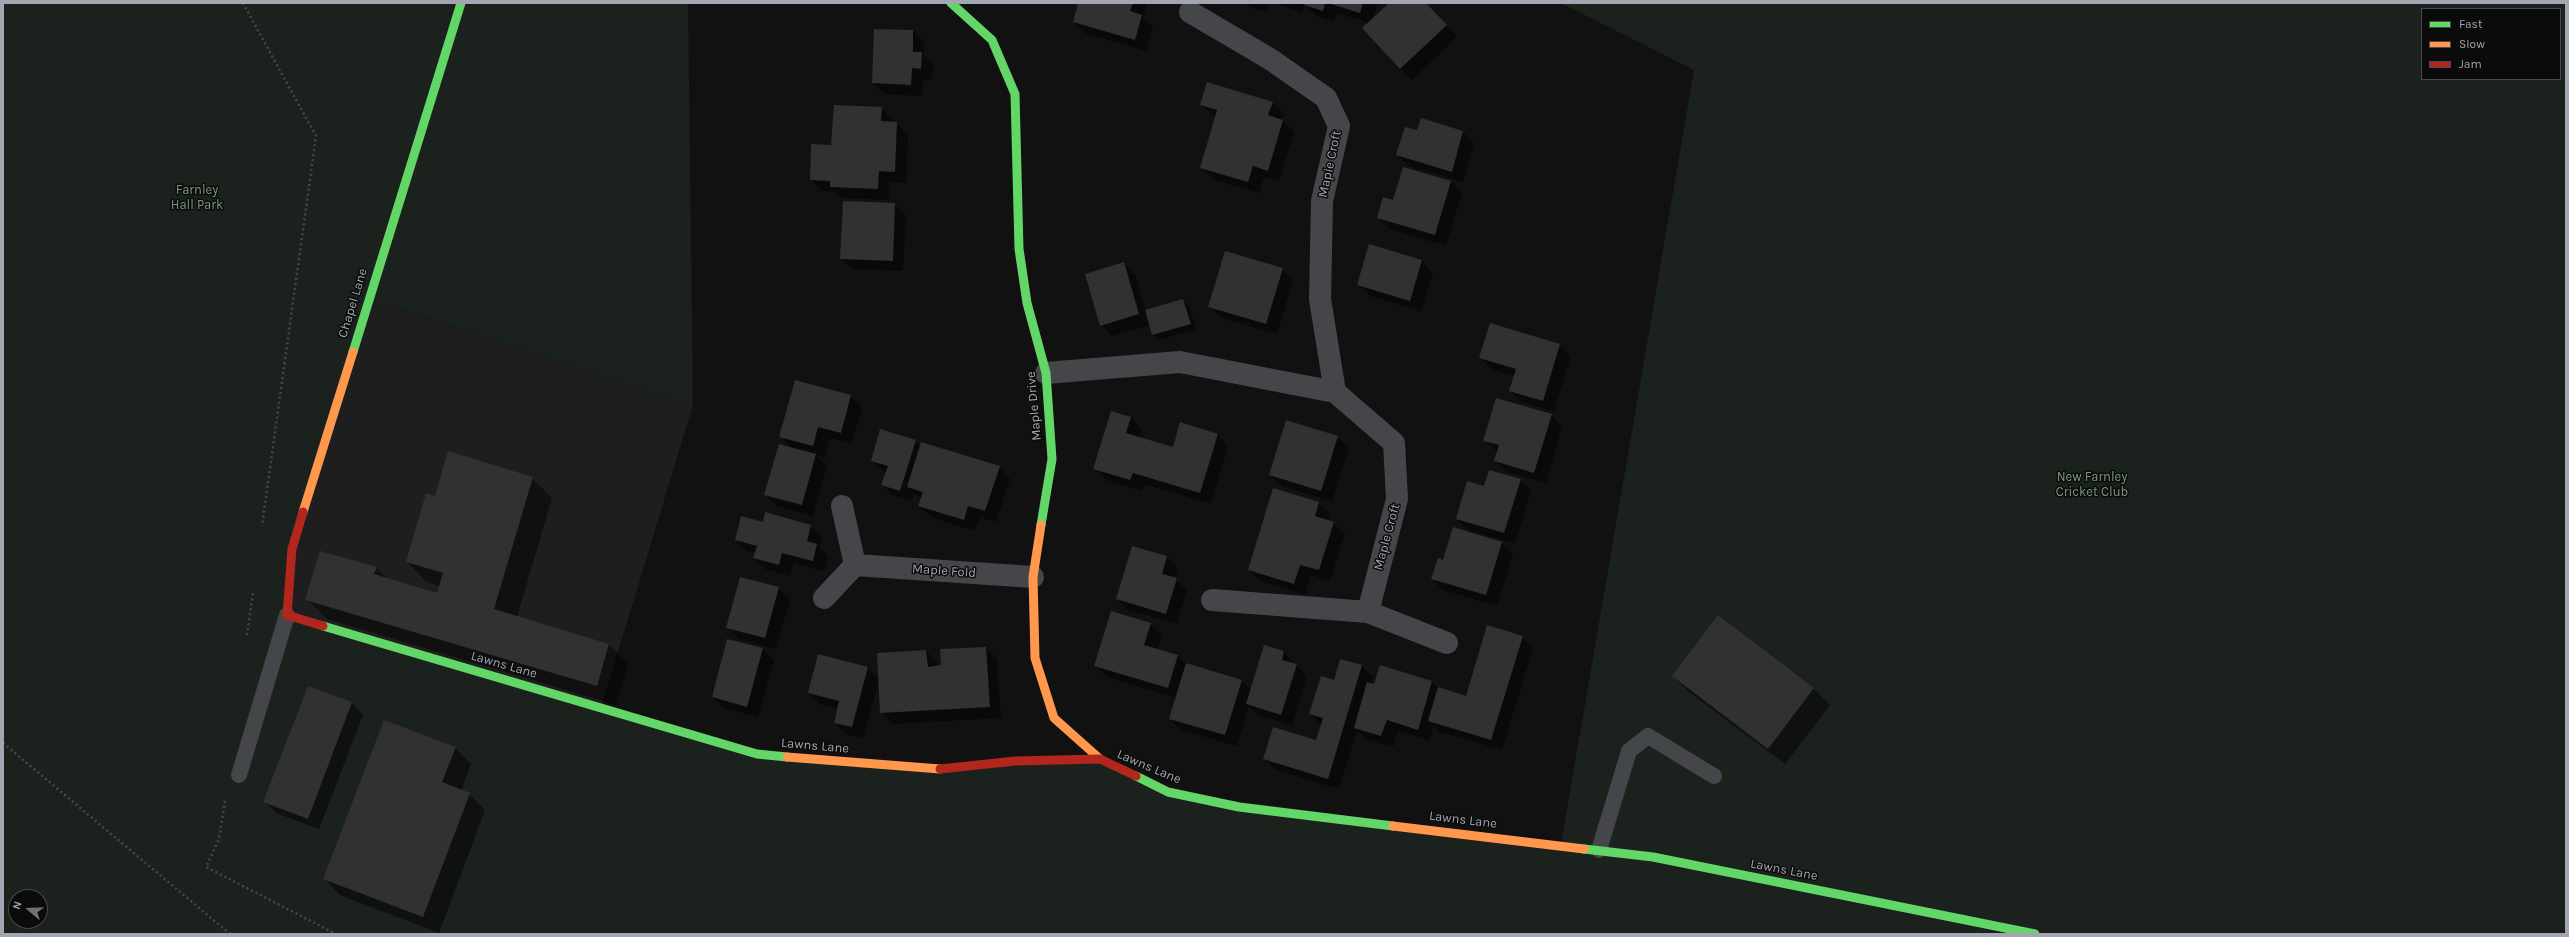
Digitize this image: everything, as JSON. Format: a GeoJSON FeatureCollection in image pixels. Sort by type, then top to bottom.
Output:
{"type":"FeatureCollection","features":[{"type":"Feature","properties":{"kind":"street","name":"Chapel Lane"},"geometry":{"type":"LineString","coordinates":[[287,615],[292,548],[461,3]]}},
{"type":"Feature","properties":{"kind":"street","name":"Maple Drive"},"geometry":{"type":"LineString","coordinates":[[951,3],[992,40],[1015,94],[1019,249],[1027,303],[1046,373],[1052,460],[1033,577],[1035,658],[1054,718],[1100,759]]}},
{"type":"Feature","properties":{"kind":"street","name":"Maple Croft"},"geometry":{"type":"LineString","coordinates":[[1190,12],[1270,59],[1326,98],[1339,126],[1322,201],[1320,299],[1335,392]]}},
{"type":"Feature","properties":{"kind":"street","name":"Maple Croft"},"geometry":{"type":"LineString","coordinates":[[1046,373],[1180,362],[1335,392],[1394,443],[1398,499],[1368,612]]}},
{"type":"Feature","properties":{"kind":"street"},"geometry":{"type":"LineString","coordinates":[[824,598],[855,565],[842,506]]}},
{"type":"Feature","properties":{"kind":"street","name":"Maple Fold"},"geometry":{"type":"LineString","coordinates":[[855,565],[1033,577]]}},
{"type":"Feature","properties":{"kind":"street"},"geometry":{"type":"LineString","coordinates":[[1212,600],[1368,612],[1447,643]]}},
{"type":"Feature","properties":{"kind":"street","name":"Lawns Lane"},"geometry":{"type":"LineString","coordinates":[[287,615],[757,754],[946,770],[1015,761],[1100,759],[1168,792],[1239,807],[1653,857],[2035,934]]}},
{"type":"Feature","properties":{"kind":"lane"},"geometry":{"type":"LineString","coordinates":[[239,775],[287,615]]}},
{"type":"Feature","properties":{"kind":"lane"},"geometry":{"type":"LineString","coordinates":[[1599,850],[1629,751],[1648,736],[1714,776]]}},
{"type":"Feature","properties":{"kind":"path"},"geometry":{"type":"LineString","coordinates":[[243,3],[316,136],[262,531]]}},
{"type":"Feature","properties":{"kind":"path"},"geometry":{"type":"LineString","coordinates":[[246,642],[254,586]]}},
{"type":"Feature","properties":{"kind":"path"},"geometry":{"type":"LineString","coordinates":[[3,743],[230,934]]}},
{"type":"Feature","properties":{"kind":"path"},"geometry":{"type":"LineString","coordinates":[[225,800],[219,839],[206,867],[336,934]]}},
{"type":"Feature","properties":{"kind":"shaded area"},"geometry":{"type":"Polygon","coordinates":[[[368,299],[693,405],[601,708],[287,615],[292,549],[368,299]]]}},
{"type":"Feature","properties":{"kind":"green space"},"geometry":{"type":"Polygon","coordinates":[[[3,3],[688,3],[693,405],[368,299],[292,548],[287,615],[757,754],[946,770],[1100,759],[1168,792],[1561,844],[1694,70],[1561,3],[2566,3],[2566,934],[3,934],[3,3]]]}},
{"type":"Feature","properties":{"kind":"building"},"geometry":{"type":"Polygon","coordinates":[[[1078,3],[1133,3],[1130,11],[1142,15],[1135,40],[1073,22],[1078,3]]]}},
{"type":"Feature","properties":{"kind":"building"},"geometry":{"type":"Polygon","coordinates":[[[1305,3],[1325,3],[1323,11],[1304,5],[1305,3]]]}},
{"type":"Feature","properties":{"kind":"building"},"geometry":{"type":"Polygon","coordinates":[[[1328,3],[1363,3],[1360,13],[1328,3]]]}},
{"type":"Feature","properties":{"kind":"building"},"geometry":{"type":"Polygon","coordinates":[[[1389,3],[1426,3],[1447,25],[1400,69],[1362,28],[1389,3]]]}},
{"type":"Feature","properties":{"kind":"building"},"geometry":{"type":"Polygon","coordinates":[[[874,29],[913,30],[913,52],[922,52],[921,69],[912,68],[911,85],[872,83],[874,29]]]}},
{"type":"Feature","properties":{"kind":"building"},"geometry":{"type":"Polygon","coordinates":[[[1207,82],[1273,102],[1268,115],[1283,120],[1268,171],[1253,166],[1248,182],[1200,168],[1217,110],[1200,105],[1207,82]]]}},
{"type":"Feature","properties":{"kind":"building"},"geometry":{"type":"Polygon","coordinates":[[[834,105],[882,107],[881,121],[897,122],[895,172],[879,171],[878,189],[830,187],[830,181],[810,180],[811,144],[831,145],[834,105]]]}},
{"type":"Feature","properties":{"kind":"building"},"geometry":{"type":"Polygon","coordinates":[[[1421,118],[1463,131],[1452,172],[1396,155],[1405,127],[1417,130],[1421,118]]]}},
{"type":"Feature","properties":{"kind":"building"},"geometry":{"type":"Polygon","coordinates":[[[1403,167],[1451,181],[1435,235],[1377,218],[1383,197],[1393,200],[1403,167]]]}},
{"type":"Feature","properties":{"kind":"building"},"geometry":{"type":"Polygon","coordinates":[[[843,201],[895,203],[893,261],[840,259],[843,201]]]}},
{"type":"Feature","properties":{"kind":"building"},"geometry":{"type":"Polygon","coordinates":[[[1369,244],[1422,260],[1410,301],[1357,285],[1369,244]]]}},
{"type":"Feature","properties":{"kind":"building"},"geometry":{"type":"Polygon","coordinates":[[[1225,251],[1283,268],[1266,324],[1208,307],[1225,251]]]}},
{"type":"Feature","properties":{"kind":"building"},"geometry":{"type":"Polygon","coordinates":[[[1124,262],[1139,314],[1100,326],[1085,274],[1124,262]]]}},
{"type":"Feature","properties":{"kind":"building"},"geometry":{"type":"Polygon","coordinates":[[[1183,299],[1191,324],[1152,335],[1145,310],[1183,299]]]}},
{"type":"Feature","properties":{"kind":"building"},"geometry":{"type":"Polygon","coordinates":[[[1490,323],[1560,344],[1543,401],[1509,391],[1516,369],[1479,358],[1490,323]]]}},
{"type":"Feature","properties":{"kind":"building"},"geometry":{"type":"Polygon","coordinates":[[[795,380],[851,395],[841,433],[818,427],[813,446],[779,437],[795,380]]]}},
{"type":"Feature","properties":{"kind":"building"},"geometry":{"type":"Polygon","coordinates":[[[1496,398],[1552,414],[1534,473],[1494,461],[1499,445],[1483,441],[1496,398]]]}},
{"type":"Feature","properties":{"kind":"building"},"geometry":{"type":"Polygon","coordinates":[[[1111,411],[1131,417],[1126,433],[1173,447],[1180,422],[1218,434],[1200,493],[1133,473],[1130,480],[1093,469],[1111,411]]]}},
{"type":"Feature","properties":{"kind":"building"},"geometry":{"type":"Polygon","coordinates":[[[1286,420],[1338,436],[1321,491],[1269,475],[1286,420]]]}},
{"type":"Feature","properties":{"kind":"building"},"geometry":{"type":"Polygon","coordinates":[[[880,429],[916,440],[900,491],[881,485],[888,466],[871,461],[880,429]]]}},
{"type":"Feature","properties":{"kind":"building"},"geometry":{"type":"Polygon","coordinates":[[[921,442],[1000,466],[985,511],[968,506],[964,520],[918,506],[923,492],[907,487],[921,442]]]}},
{"type":"Feature","properties":{"kind":"building"},"geometry":{"type":"Polygon","coordinates":[[[779,444],[816,454],[802,505],[764,495],[779,444]]]}},
{"type":"Feature","properties":{"kind":"building"},"geometry":{"type":"Polygon","coordinates":[[[448,451],[533,477],[494,609],[609,644],[597,686],[305,600],[320,551],[377,567],[374,574],[437,593],[443,573],[406,562],[426,493],[435,496],[448,451]]]}},
{"type":"Feature","properties":{"kind":"building"},"geometry":{"type":"Polygon","coordinates":[[[1489,470],[1521,479],[1504,533],[1456,519],[1467,481],[1484,486],[1489,470]]]}},
{"type":"Feature","properties":{"kind":"building"},"geometry":{"type":"Polygon","coordinates":[[[1273,488],[1319,502],[1315,516],[1334,522],[1319,570],[1300,565],[1294,584],[1248,570],[1273,488]]]}},
{"type":"Feature","properties":{"kind":"building"},"geometry":{"type":"Polygon","coordinates":[[[765,512],[811,525],[807,541],[817,544],[813,561],[782,553],[779,565],[753,558],[757,546],[735,540],[741,516],[763,522],[765,512]]]}},
{"type":"Feature","properties":{"kind":"building"},"geometry":{"type":"Polygon","coordinates":[[[1453,527],[1502,542],[1486,595],[1431,579],[1438,558],[1443,560],[1453,527]]]}},
{"type":"Feature","properties":{"kind":"building"},"geometry":{"type":"Polygon","coordinates":[[[1132,546],[1167,556],[1162,574],[1177,578],[1166,614],[1116,599],[1132,546]]]}},
{"type":"Feature","properties":{"kind":"building"},"geometry":{"type":"Polygon","coordinates":[[[740,577],[779,587],[765,638],[726,628],[740,577]]]}},
{"type":"Feature","properties":{"kind":"building"},"geometry":{"type":"Polygon","coordinates":[[[1111,611],[1151,623],[1144,645],[1178,655],[1168,688],[1094,666],[1111,611]]]}},
{"type":"Feature","properties":{"kind":"building"},"geometry":{"type":"Polygon","coordinates":[[[1718,615],[1814,688],[1768,749],[1672,676],[1718,615]]]}},
{"type":"Feature","properties":{"kind":"building"},"geometry":{"type":"Polygon","coordinates":[[[1487,625],[1523,636],[1491,740],[1428,721],[1438,687],[1466,696],[1487,625]]]}},
{"type":"Feature","properties":{"kind":"building"},"geometry":{"type":"Polygon","coordinates":[[[727,639],[763,648],[747,707],[712,697],[727,639]]]}},
{"type":"Feature","properties":{"kind":"building"},"geometry":{"type":"Polygon","coordinates":[[[1264,645],[1284,651],[1282,660],[1297,664],[1281,715],[1246,704],[1264,645]]]}},
{"type":"Feature","properties":{"kind":"building"},"geometry":{"type":"Polygon","coordinates":[[[986,647],[990,707],[880,713],[877,653],[926,650],[928,667],[941,665],[940,649],[986,647]]]}},
{"type":"Feature","properties":{"kind":"building"},"geometry":{"type":"Polygon","coordinates":[[[818,654],[868,667],[852,727],[834,723],[839,701],[808,693],[818,654]]]}},
{"type":"Feature","properties":{"kind":"building"},"geometry":{"type":"Polygon","coordinates":[[[1340,659],[1362,665],[1328,779],[1263,759],[1273,727],[1316,740],[1323,718],[1309,714],[1321,676],[1334,680],[1340,659]]]}},
{"type":"Feature","properties":{"kind":"building"},"geometry":{"type":"Polygon","coordinates":[[[1186,663],[1242,680],[1225,735],[1169,719],[1186,663]]]}},
{"type":"Feature","properties":{"kind":"building"},"geometry":{"type":"Polygon","coordinates":[[[1380,665],[1432,681],[1418,730],[1387,720],[1381,736],[1354,728],[1367,682],[1374,684],[1380,665]]]}},
{"type":"Feature","properties":{"kind":"building"},"geometry":{"type":"Polygon","coordinates":[[[308,686],[352,702],[308,819],[263,802],[308,686]]]}},
{"type":"Feature","properties":{"kind":"building"},"geometry":{"type":"Polygon","coordinates":[[[384,720],[456,747],[442,782],[470,793],[423,917],[323,879],[384,720]]]}},
{"type":"Feature","properties":{"kind":"traffic: fast"},"geometry":{"type":"LineString","coordinates":[[353,352],[461,3]]}},
{"type":"Feature","properties":{"kind":"traffic: fast"},"geometry":{"type":"LineString","coordinates":[[951,3],[992,40],[1015,94],[1019,249],[1027,303],[1046,373],[1052,459],[1041,525]]}},
{"type":"Feature","properties":{"kind":"traffic: fast"},"geometry":{"type":"LineString","coordinates":[[323,626],[757,754],[787,757]]}},
{"type":"Feature","properties":{"kind":"traffic: fast"},"geometry":{"type":"LineString","coordinates":[[1136,776],[1168,792],[1239,807],[1393,826]]}},
{"type":"Feature","properties":{"kind":"traffic: fast"},"geometry":{"type":"LineString","coordinates":[[1584,849],[1653,857],[2035,934]]}},
{"type":"Feature","properties":{"kind":"traffic: slow"},"geometry":{"type":"LineString","coordinates":[[303,512],[353,352]]}},
{"type":"Feature","properties":{"kind":"traffic: slow"},"geometry":{"type":"LineString","coordinates":[[1041,525],[1033,577],[1035,658],[1054,718],[1100,759]]}},
{"type":"Feature","properties":{"kind":"traffic: slow"},"geometry":{"type":"LineString","coordinates":[[787,757],[940,769]]}},
{"type":"Feature","properties":{"kind":"traffic: slow"},"geometry":{"type":"LineString","coordinates":[[1393,826],[1584,849]]}},
{"type":"Feature","properties":{"kind":"traffic: jam"},"geometry":{"type":"LineString","coordinates":[[303,512],[292,549],[287,615],[323,626]]}},
{"type":"Feature","properties":{"kind":"traffic: jam"},"geometry":{"type":"LineString","coordinates":[[940,769],[1015,761],[1100,759],[1136,776]]}},
{"type":"Feature","properties":{"kind":"park label","name":"Farnley Hall Park"},"geometry":{"type":"Point","coordinates":[197,198]}},
{"type":"Feature","properties":{"kind":"park label","name":"New Farnley Cricket Club"},"geometry":{"type":"Point","coordinates":[2092,484]}}]}
